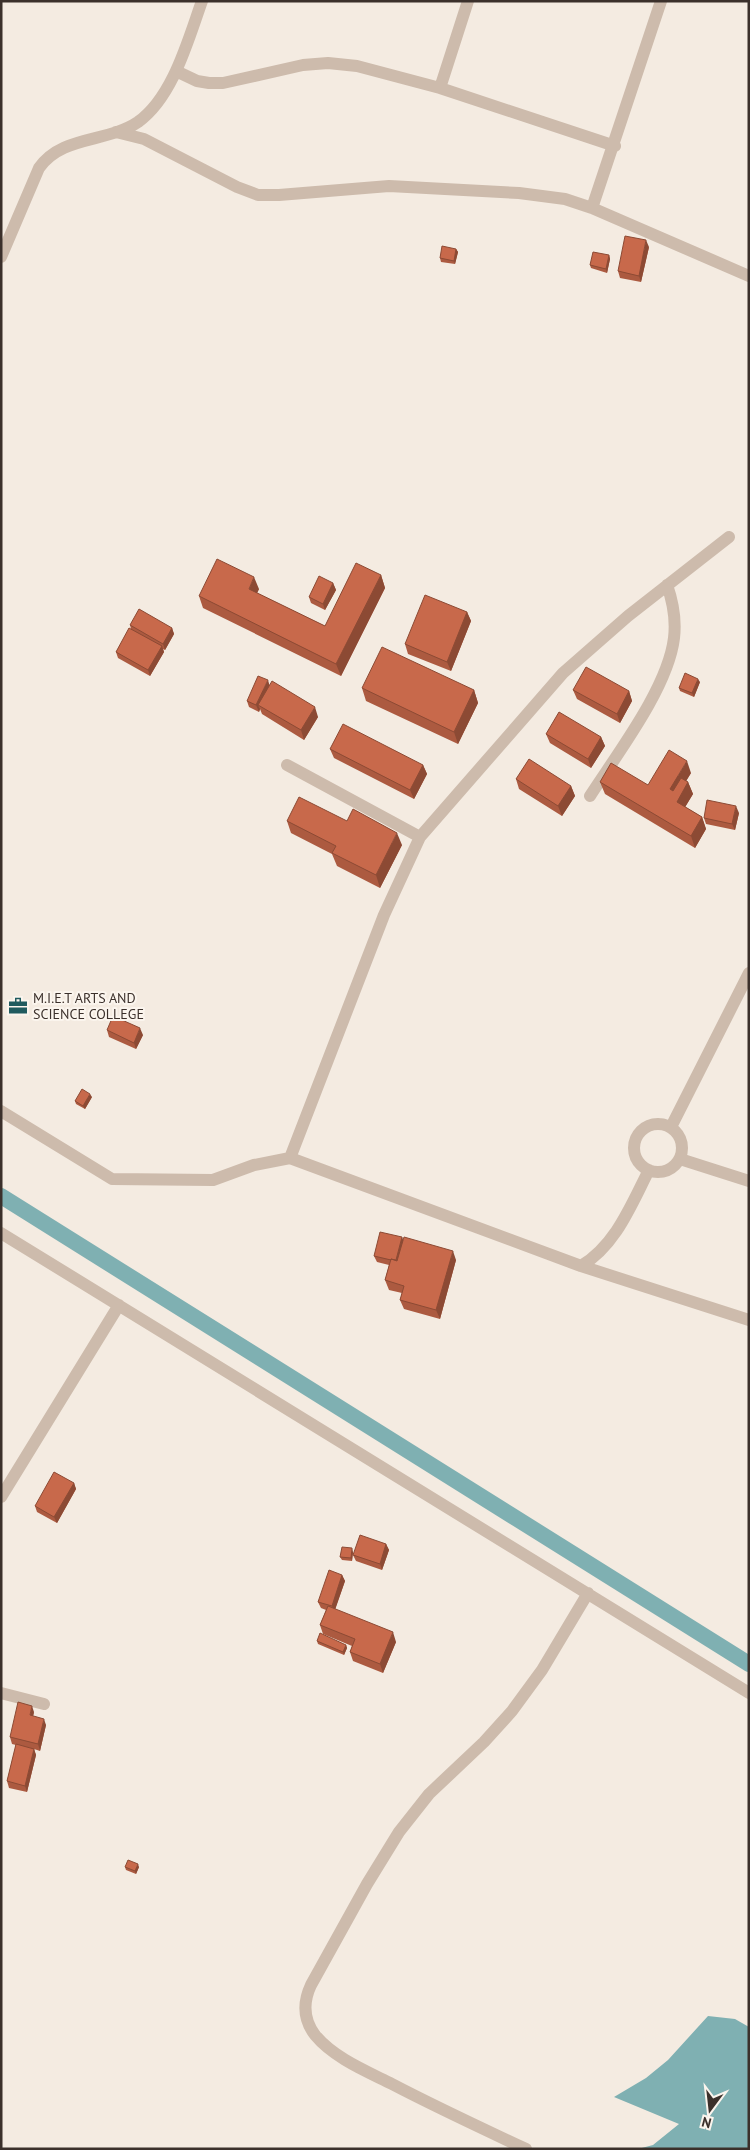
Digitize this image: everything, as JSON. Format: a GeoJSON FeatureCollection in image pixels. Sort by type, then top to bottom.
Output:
{"type":"FeatureCollection","features":[{"type":"Feature","properties":{"kind":"street"},"geometry":{"type":"LineString","coordinates":[[1,257],[39,168],[46,159],[55,151],[116,132],[138,121],[163,95],[176,71],[202,1]]}},
{"type":"Feature","properties":{"kind":"street"},"geometry":{"type":"LineString","coordinates":[[440,88],[468,1]]}},
{"type":"Feature","properties":{"kind":"street"},"geometry":{"type":"LineString","coordinates":[[592,208],[661,1]]}},
{"type":"Feature","properties":{"kind":"street"},"geometry":{"type":"LineString","coordinates":[[176,71],[196,81],[216,83],[303,65],[357,66],[440,88],[614,146]]}},
{"type":"Feature","properties":{"kind":"street"},"geometry":{"type":"LineString","coordinates":[[116,132],[144,139],[237,187],[258,195],[279,196],[390,186],[520,193],[566,199],[592,208],[749,276]]}},
{"type":"Feature","properties":{"kind":"street"},"geometry":{"type":"LineString","coordinates":[[290,1158],[384,915],[420,837],[563,673],[628,616],[729,537]]}},
{"type":"Feature","properties":{"kind":"street"},"geometry":{"type":"LineString","coordinates":[[590,796],[649,703],[667,665],[674,638],[673,603],[667,585]]}},
{"type":"Feature","properties":{"kind":"street"},"geometry":{"type":"LineString","coordinates":[[287,765],[420,837]]}},
{"type":"Feature","properties":{"kind":"street"},"geometry":{"type":"LineString","coordinates":[[671,1127],[749,973]]}},
{"type":"Feature","properties":{"kind":"street"},"geometry":{"type":"LineString","coordinates":[[1,1111],[112,1179],[213,1180],[254,1165],[290,1158],[581,1266],[749,1320]]}},
{"type":"Feature","properties":{"kind":"street"},"geometry":{"type":"LineString","coordinates":[[659,1123],[671,1127],[679,1135],[682,1143],[680,1159],[668,1170],[660,1172],[649,1170],[639,1162],[635,1155],[635,1140],[644,1127],[651,1124],[659,1123]]}},
{"type":"Feature","properties":{"kind":"street"},"geometry":{"type":"LineString","coordinates":[[680,1159],[749,1181]]}},
{"type":"Feature","properties":{"kind":"street"},"geometry":{"type":"LineString","coordinates":[[581,1266],[602,1251],[612,1240],[649,1170]]}},
{"type":"Feature","properties":{"kind":"street"},"geometry":{"type":"LineString","coordinates":[[1,1232],[749,1693]]}},
{"type":"Feature","properties":{"kind":"street"},"geometry":{"type":"LineString","coordinates":[[1,1497],[119,1305]]}},
{"type":"Feature","properties":{"kind":"street"},"geometry":{"type":"LineString","coordinates":[[526,2149],[433,2105],[360,2068],[332,2051],[315,2034],[307,2019],[305,1999],[367,1884],[399,1832],[429,1794],[484,1742],[512,1711],[542,1670],[588,1593]]}},
{"type":"Feature","properties":{"kind":"street"},"geometry":{"type":"LineString","coordinates":[[1,1693],[44,1704]]}},
{"type":"Feature","properties":{"kind":"water"},"geometry":{"type":"Polygon","coordinates":[[[708,2016],[735,2019],[749,2027],[749,2149],[638,2149],[653,2145],[679,2124],[614,2097],[646,2078],[668,2060],[708,2016]]]}},
{"type":"Feature","properties":{"kind":"building"},"geometry":{"type":"Polygon","coordinates":[[[625,236],[646,240],[639,276],[618,271],[625,236]]]}},
{"type":"Feature","properties":{"kind":"building"},"geometry":{"type":"Polygon","coordinates":[[[442,246],[456,249],[454,261],[440,258],[442,246]]]}},
{"type":"Feature","properties":{"kind":"building"},"geometry":{"type":"Polygon","coordinates":[[[593,252],[609,255],[606,269],[590,265],[593,252]]]}},
{"type":"Feature","properties":{"kind":"building"},"geometry":{"type":"Polygon","coordinates":[[[217,559],[254,577],[249,589],[325,626],[356,563],[381,575],[336,664],[199,596],[217,559]]]}},
{"type":"Feature","properties":{"kind":"building"},"geometry":{"type":"Polygon","coordinates":[[[319,576],[333,583],[323,604],[309,597],[319,576]]]}},
{"type":"Feature","properties":{"kind":"building"},"geometry":{"type":"Polygon","coordinates":[[[425,595],[467,612],[447,662],[405,644],[425,595]]]}},
{"type":"Feature","properties":{"kind":"building"},"geometry":{"type":"Polygon","coordinates":[[[139,609],[172,628],[163,644],[130,625],[139,609]]]}},
{"type":"Feature","properties":{"kind":"building"},"geometry":{"type":"Polygon","coordinates":[[[129,628],[162,646],[148,670],[116,652],[129,628]]]}},
{"type":"Feature","properties":{"kind":"building"},"geometry":{"type":"Polygon","coordinates":[[[382,647],[474,690],[454,732],[362,688],[382,647]]]}},
{"type":"Feature","properties":{"kind":"building"},"geometry":{"type":"Polygon","coordinates":[[[586,667],[629,691],[617,714],[573,690],[586,667]]]}},
{"type":"Feature","properties":{"kind":"building"},"geometry":{"type":"Polygon","coordinates":[[[685,673],[698,679],[692,693],[679,688],[685,673]]]}},
{"type":"Feature","properties":{"kind":"building"},"geometry":{"type":"Polygon","coordinates":[[[258,676],[268,680],[256,705],[247,701],[258,676]]]}},
{"type":"Feature","properties":{"kind":"building"},"geometry":{"type":"Polygon","coordinates":[[[272,681],[315,707],[301,730],[258,705],[272,681]]]}},
{"type":"Feature","properties":{"kind":"building"},"geometry":{"type":"Polygon","coordinates":[[[559,712],[601,737],[588,759],[546,734],[559,712]]]}},
{"type":"Feature","properties":{"kind":"building"},"geometry":{"type":"Polygon","coordinates":[[[343,724],[423,765],[410,790],[330,749],[343,724]]]}},
{"type":"Feature","properties":{"kind":"building"},"geometry":{"type":"Polygon","coordinates":[[[669,750],[687,761],[670,789],[673,791],[681,778],[688,782],[677,802],[702,817],[691,836],[600,782],[611,763],[648,785],[669,750]]]}},
{"type":"Feature","properties":{"kind":"building"},"geometry":{"type":"Polygon","coordinates":[[[529,759],[571,786],[558,806],[516,779],[529,759]]]}},
{"type":"Feature","properties":{"kind":"building"},"geometry":{"type":"Polygon","coordinates":[[[299,797],[347,821],[353,809],[397,833],[376,875],[332,853],[336,846],[287,821],[299,797]]]}},
{"type":"Feature","properties":{"kind":"building"},"geometry":{"type":"Polygon","coordinates":[[[707,800],[736,806],[732,824],[704,818],[707,800]]]}},
{"type":"Feature","properties":{"kind":"building"},"geometry":{"type":"Polygon","coordinates":[[[113,1016],[140,1028],[134,1043],[107,1030],[113,1016]]]}},
{"type":"Feature","properties":{"kind":"building"},"geometry":{"type":"Polygon","coordinates":[[[82,1089],[90,1094],[83,1106],[75,1101],[82,1089]]]}},
{"type":"Feature","properties":{"kind":"building"},"geometry":{"type":"Polygon","coordinates":[[[380,1232],[402,1237],[396,1260],[374,1256],[380,1232]]]}},
{"type":"Feature","properties":{"kind":"building"},"geometry":{"type":"Polygon","coordinates":[[[404,1237],[453,1251],[436,1310],[400,1300],[404,1286],[385,1280],[391,1259],[397,1261],[404,1237]]]}},
{"type":"Feature","properties":{"kind":"building"},"geometry":{"type":"Polygon","coordinates":[[[54,1472],[74,1483],[54,1517],[35,1506],[54,1472]]]}},
{"type":"Feature","properties":{"kind":"building"},"geometry":{"type":"Polygon","coordinates":[[[360,1535],[386,1544],[380,1564],[353,1555],[360,1535]]]}},
{"type":"Feature","properties":{"kind":"building"},"geometry":{"type":"Polygon","coordinates":[[[342,1547],[352,1548],[351,1558],[340,1557],[342,1547]]]}},
{"type":"Feature","properties":{"kind":"building"},"geometry":{"type":"Polygon","coordinates":[[[329,1570],[342,1575],[332,1606],[318,1602],[329,1570]]]}},
{"type":"Feature","properties":{"kind":"building"},"geometry":{"type":"Polygon","coordinates":[[[328,1606],[393,1632],[380,1664],[350,1652],[355,1639],[320,1625],[328,1606]]]}},
{"type":"Feature","properties":{"kind":"building"},"geometry":{"type":"Polygon","coordinates":[[[320,1633],[346,1645],[343,1652],[317,1641],[320,1633]]]}},
{"type":"Feature","properties":{"kind":"building"},"geometry":{"type":"Polygon","coordinates":[[[18,1702],[32,1706],[30,1715],[44,1719],[38,1744],[10,1737],[18,1702]]]}},
{"type":"Feature","properties":{"kind":"building"},"geometry":{"type":"Polygon","coordinates":[[[16,1744],[34,1749],[25,1786],[7,1781],[16,1744]]]}},
{"type":"Feature","properties":{"kind":"building"},"geometry":{"type":"Polygon","coordinates":[[[128,1860],[138,1864],[135,1871],[125,1867],[128,1860]]]}},
{"type":"Feature","properties":{"kind":"waterway"},"geometry":{"type":"LineString","coordinates":[[1,1196],[749,1664]]}},
{"type":"Feature","properties":{"kind":"place","name":"M.I.E.T ARTS AND SCIENCE COLLEGE"},"geometry":{"type":"Point","coordinates":[18,1006]}}]}
